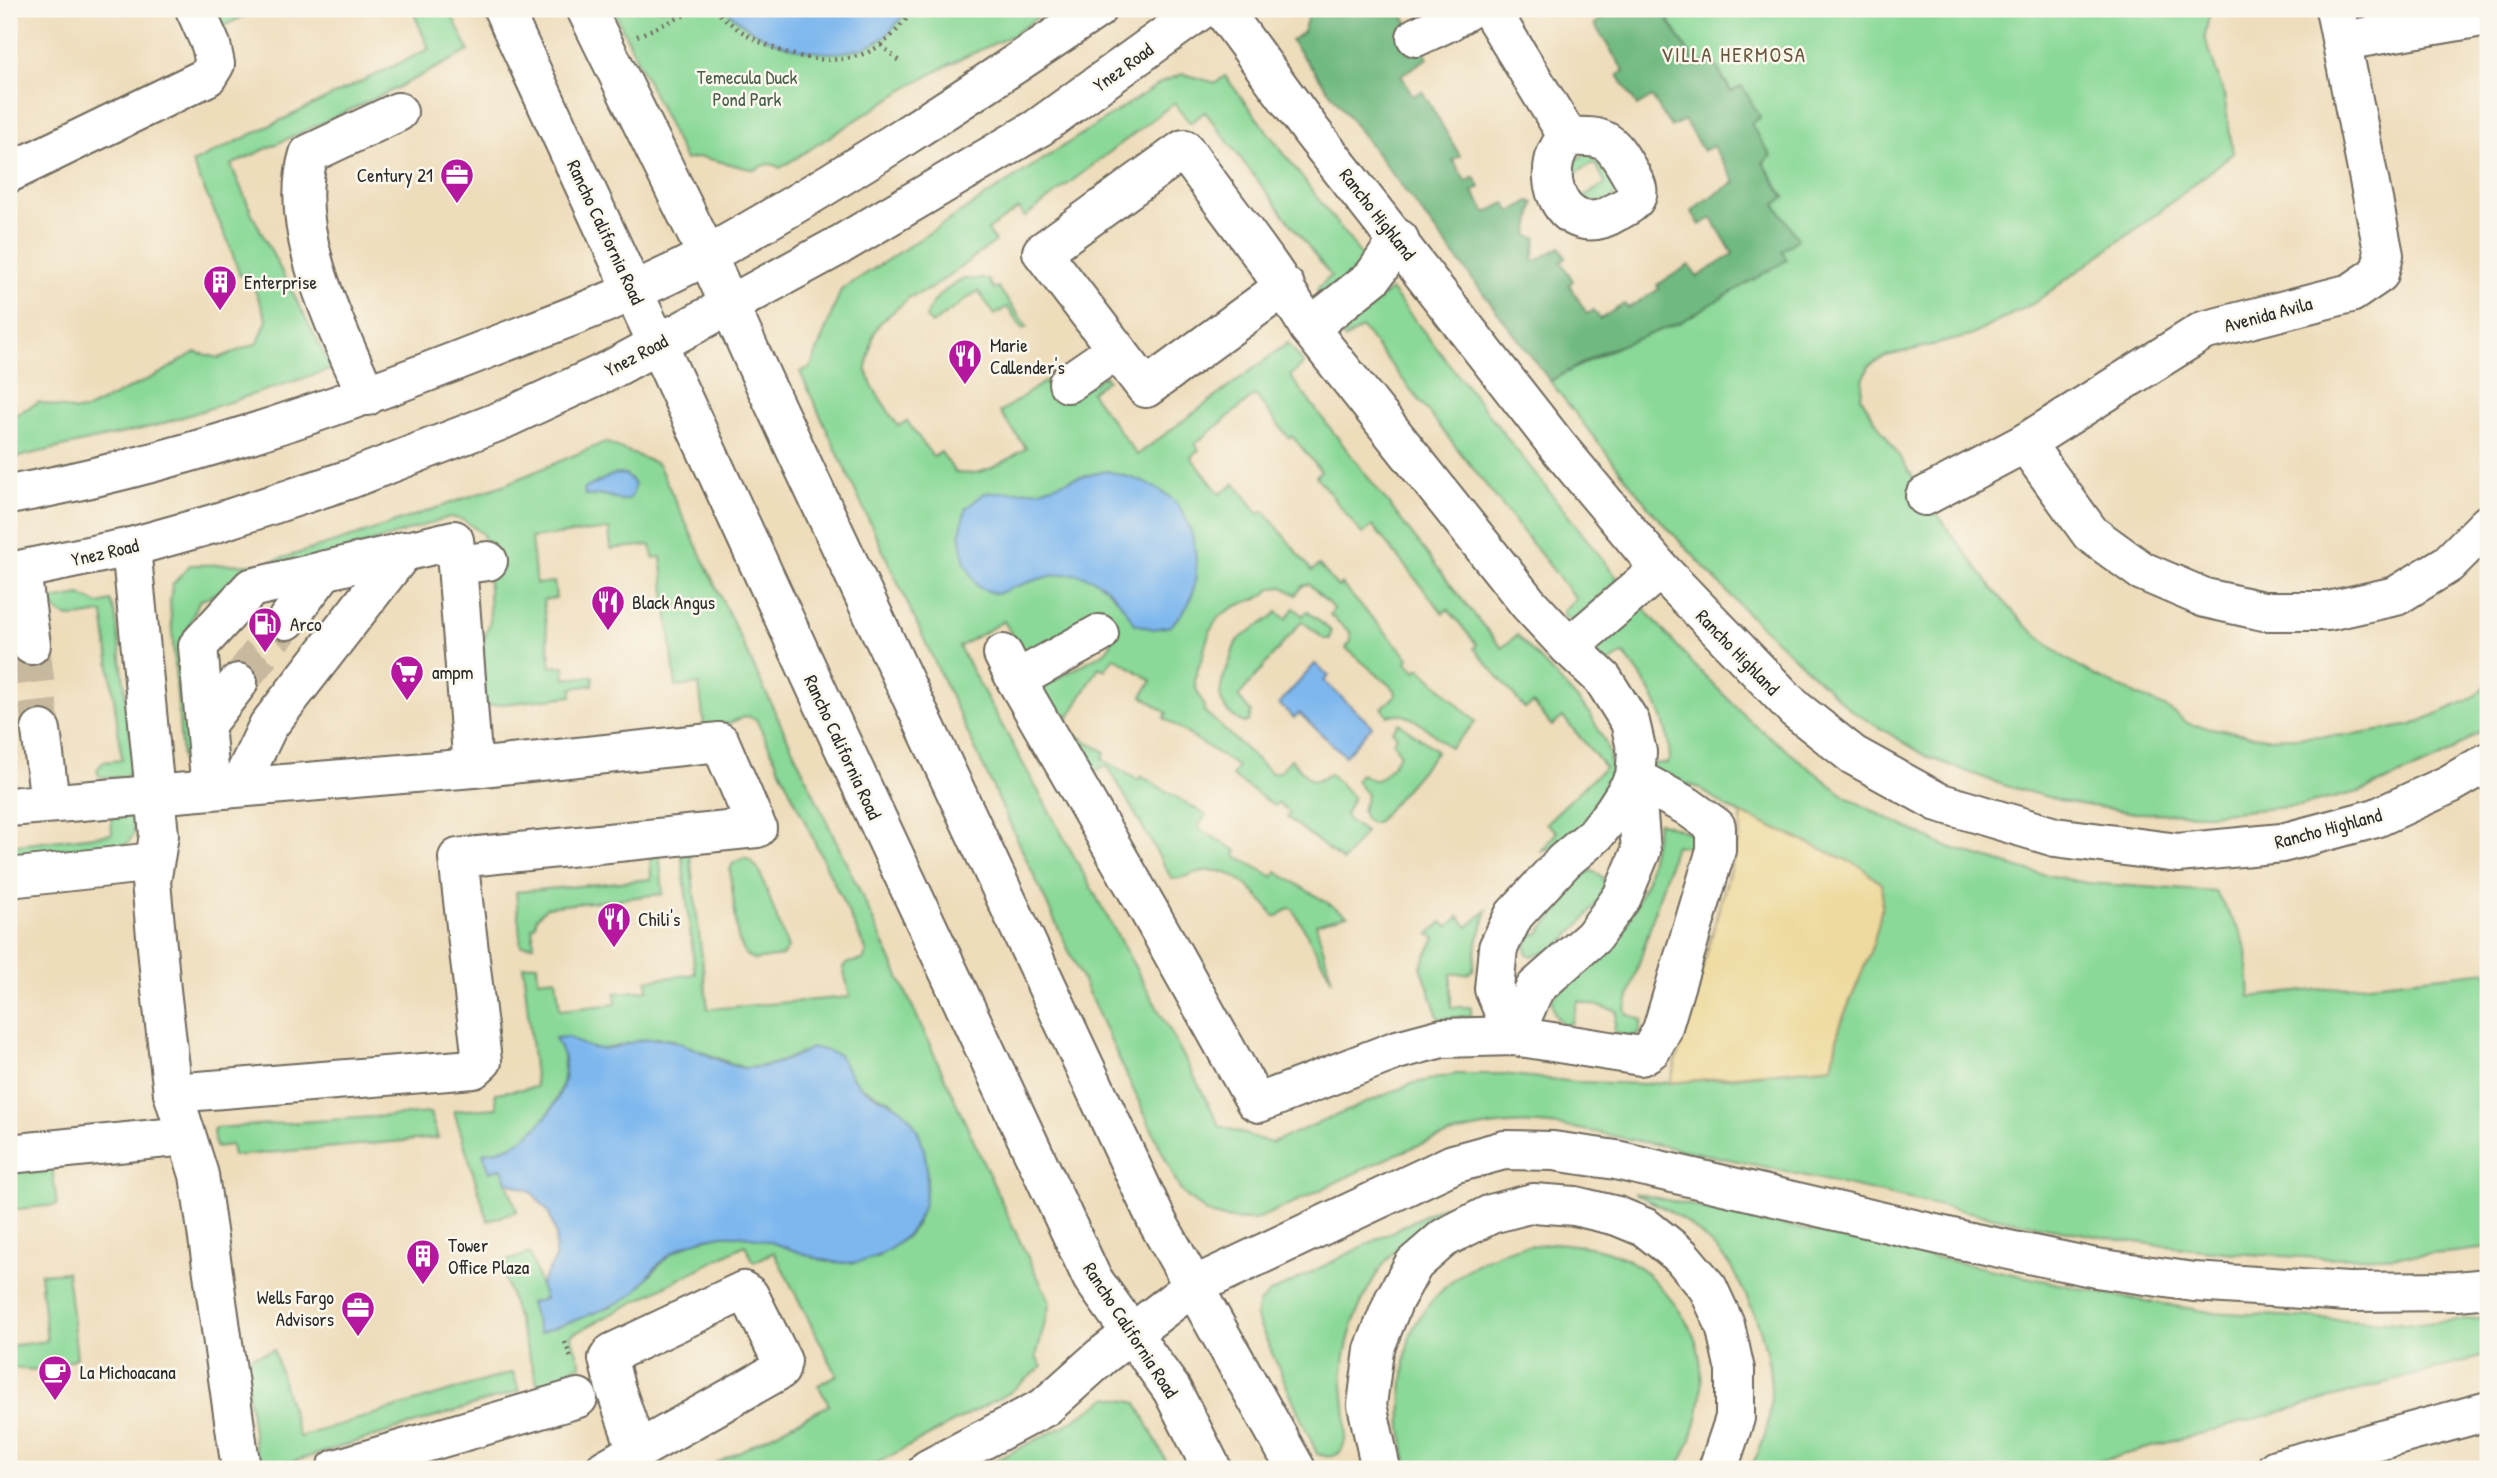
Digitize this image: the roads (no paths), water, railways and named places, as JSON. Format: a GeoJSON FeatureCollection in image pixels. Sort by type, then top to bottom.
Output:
{"type":"FeatureCollection","features":[{"type":"Feature","properties":{"kind":"main road"},"geometry":{"type":"LineString","coordinates":[[9,173],[207,77],[215,64],[211,45],[195,9]]}},
{"type":"Feature","properties":{"kind":"main road","name":"Rancho California Road"},"geometry":{"type":"LineString","coordinates":[[503,9],[656,345],[1092,1278],[1172,1390],[1212,1469]]}},
{"type":"Feature","properties":{"kind":"main road"},"geometry":{"type":"LineString","coordinates":[[586,9],[707,255],[1158,1223],[1296,1469]]}},
{"type":"Feature","properties":{"kind":"main road"},"geometry":{"type":"LineString","coordinates":[[9,495],[51,488],[199,449],[367,396],[633,290],[707,255],[897,142],[1097,9]]}},
{"type":"Feature","properties":{"kind":"main road","name":"Ynez Road"},"geometry":{"type":"LineString","coordinates":[[15,571],[131,547],[222,521],[350,479],[500,421],[612,369],[840,245],[1038,128],[1202,9]]}},
{"type":"Feature","properties":{"kind":"main road","name":"Rancho Highland"},"geometry":{"type":"LineString","coordinates":[[1222,9],[1312,132],[1399,239],[1559,448],[1660,569],[1795,709],[1853,755],[1938,802],[2055,837],[2178,853],[2281,843],[2376,818],[2450,784],[2488,762]]}},
{"type":"Feature","properties":{"kind":"main road"},"geometry":{"type":"LineString","coordinates":[[1416,37],[1469,9]]}},
{"type":"Feature","properties":{"kind":"main road"},"geometry":{"type":"LineString","coordinates":[[1490,9],[1568,136]]}},
{"type":"Feature","properties":{"kind":"main road"},"geometry":{"type":"LineString","coordinates":[[2339,25],[2488,16]]}},
{"type":"Feature","properties":{"kind":"main road","name":"Avenida Avila"},"geometry":{"type":"LineString","coordinates":[[1925,496],[2025,443],[2203,331],[2351,293],[2379,274],[2384,255],[2339,25]]}},
{"type":"Feature","properties":{"kind":"main road"},"geometry":{"type":"LineString","coordinates":[[367,396],[325,298],[308,246],[304,172],[309,155],[398,112]]}},
{"type":"Feature","properties":{"kind":"main road"},"geometry":{"type":"LineString","coordinates":[[1285,286],[1146,388],[1042,252],[1184,149],[1285,286],[1309,328],[1528,603],[1569,648],[1603,679],[1630,722],[1637,752],[1635,778],[1641,851],[1622,897],[1593,937],[1535,988],[1514,1036]]}},
{"type":"Feature","properties":{"kind":"main road"},"geometry":{"type":"LineString","coordinates":[[1309,328],[1373,277],[1399,239]]}},
{"type":"Feature","properties":{"kind":"main road"},"geometry":{"type":"LineString","coordinates":[[1068,383],[1116,350]]}},
{"type":"Feature","properties":{"kind":"main road"},"geometry":{"type":"LineString","coordinates":[[2025,443],[2091,534],[2143,571],[2205,598],[2263,611],[2328,611],[2396,596],[2448,564],[2488,524]]}},
{"type":"Feature","properties":{"kind":"main road"},"geometry":{"type":"LineString","coordinates":[[225,788],[205,725],[198,646],[251,588],[454,540],[473,563],[473,768]]}},
{"type":"Feature","properties":{"kind":"main road"},"geometry":{"type":"LineString","coordinates":[[131,547],[156,793],[159,835],[152,882],[173,1093],[199,1175],[241,1469]]}},
{"type":"Feature","properties":{"kind":"main road"},"geometry":{"type":"LineString","coordinates":[[225,788],[268,726],[404,551]]}},
{"type":"Feature","properties":{"kind":"main road"},"geometry":{"type":"LineString","coordinates":[[1569,648],[1660,569]]}},
{"type":"Feature","properties":{"kind":"main road"},"geometry":{"type":"LineString","coordinates":[[287,620],[325,570]]}},
{"type":"Feature","properties":{"kind":"main road"},"geometry":{"type":"LineString","coordinates":[[15,571],[29,635]]}},
{"type":"Feature","properties":{"kind":"main road"},"geometry":{"type":"LineString","coordinates":[[1099,634],[1009,667],[1255,1101],[1259,1103],[1397,1050],[1442,1038],[1514,1036],[1640,1056],[1651,1050],[1662,1030],[1716,850],[1716,827],[1687,806],[1635,778]]}},
{"type":"Feature","properties":{"kind":"main road"},"geometry":{"type":"LineString","coordinates":[[205,725],[238,683]]}},
{"type":"Feature","properties":{"kind":"main road"},"geometry":{"type":"LineString","coordinates":[[41,730],[50,803]]}},
{"type":"Feature","properties":{"kind":"main road"},"geometry":{"type":"LineString","coordinates":[[9,807],[473,768],[720,742],[757,828],[458,858],[482,1061],[473,1069],[173,1093]]}},
{"type":"Feature","properties":{"kind":"main road"},"geometry":{"type":"LineString","coordinates":[[1514,1036],[1494,989],[1498,948],[1514,915],[1555,870],[1595,835],[1614,812],[1635,778]]}},
{"type":"Feature","properties":{"kind":"main road"},"geometry":{"type":"LineString","coordinates":[[9,877],[154,862]]}},
{"type":"Feature","properties":{"kind":"main road"},"geometry":{"type":"LineString","coordinates":[[9,1154],[186,1136]]}},
{"type":"Feature","properties":{"kind":"main road"},"geometry":{"type":"LineString","coordinates":[[928,1469],[1045,1407],[1132,1333],[1192,1287],[1453,1164],[1504,1150],[1553,1151],[1616,1160],[1961,1240],[2096,1268],[2194,1282],[2348,1292],[2457,1291],[2488,1288]]}},
{"type":"Feature","properties":{"kind":"main road"},"geometry":{"type":"LineString","coordinates":[[1381,1469],[1367,1405],[1374,1350],[1394,1300],[1414,1264],[1444,1238],[1491,1213],[1533,1203],[1575,1206],[1617,1216],[1646,1228],[1681,1256],[1707,1288],[1726,1325],[1735,1370],[1735,1418],[1717,1469]]}},
{"type":"Feature","properties":{"kind":"main road"},"geometry":{"type":"LineString","coordinates":[[743,1291],[749,1295],[782,1361],[780,1370],[621,1460],[615,1387],[608,1359],[612,1353],[743,1291]]}},
{"type":"Feature","properties":{"kind":"main road"},"geometry":{"type":"LineString","coordinates":[[336,1469],[576,1383]]}},
{"type":"Feature","properties":{"kind":"main road"},"geometry":{"type":"LineString","coordinates":[[2276,1469],[2488,1411]]}},
{"type":"Feature","properties":{"kind":"water"},"geometry":{"type":"Polygon","coordinates":[[[726,9],[909,9],[880,40],[862,48],[820,52],[798,49],[757,33],[726,9]]]}},
{"type":"Feature","properties":{"kind":"water"},"geometry":{"type":"Polygon","coordinates":[[[1107,471],[1139,480],[1160,490],[1177,504],[1191,530],[1196,578],[1188,605],[1171,626],[1153,629],[1135,624],[1120,602],[1105,587],[1090,578],[1074,574],[1039,579],[996,594],[978,587],[965,563],[960,533],[966,508],[985,493],[1040,490],[1107,471]]]}},
{"type":"Feature","properties":{"kind":"water"},"geometry":{"type":"Polygon","coordinates":[[[612,475],[626,475],[635,484],[627,500],[603,495],[585,495],[584,489],[612,475]]]}},
{"type":"Feature","properties":{"kind":"water"},"geometry":{"type":"Polygon","coordinates":[[[1315,664],[1329,676],[1324,681],[1372,726],[1345,756],[1299,713],[1294,718],[1279,704],[1315,664]]]}},
{"type":"Feature","properties":{"kind":"water"},"geometry":{"type":"Polygon","coordinates":[[[568,1037],[582,1045],[606,1049],[636,1041],[661,1039],[684,1044],[728,1064],[747,1068],[780,1062],[811,1048],[839,1055],[860,1086],[894,1104],[906,1114],[917,1130],[927,1171],[924,1203],[916,1223],[902,1240],[890,1249],[871,1259],[852,1263],[817,1258],[764,1240],[741,1236],[705,1238],[664,1259],[636,1291],[625,1299],[540,1333],[530,1303],[545,1299],[540,1285],[555,1260],[556,1234],[548,1211],[531,1191],[507,1182],[502,1168],[490,1172],[483,1153],[510,1146],[541,1123],[556,1101],[564,1076],[565,1064],[555,1038],[568,1037]]]}},
{"type":"Feature","properties":{"kind":"tunnel"},"geometry":{"type":"LineString","coordinates":[[238,683],[287,620]]}},
{"type":"Feature","properties":{"kind":"tunnel"},"geometry":{"type":"LineString","coordinates":[[31,645],[41,730]]}},
{"type":"Feature","properties":{"kind":"place","name":"Century 21"},"geometry":{"type":"Point","coordinates":[457,205]}},
{"type":"Feature","properties":{"kind":"place","name":"Enterprise"},"geometry":{"type":"Point","coordinates":[220,312]}},
{"type":"Feature","properties":{"kind":"place","name":"Marie Callender's"},"geometry":{"type":"Point","coordinates":[965,386]}},
{"type":"Feature","properties":{"kind":"place","name":"Black Angus"},"geometry":{"type":"Point","coordinates":[608,632]}},
{"type":"Feature","properties":{"kind":"place","name":"Arco"},"geometry":{"type":"Point","coordinates":[265,654]}},
{"type":"Feature","properties":{"kind":"place","name":"ampm"},"geometry":{"type":"Point","coordinates":[407,702]}},
{"type":"Feature","properties":{"kind":"place","name":"Chili's"},"geometry":{"type":"Point","coordinates":[614,949]}},
{"type":"Feature","properties":{"kind":"place","name":"Tower Office Plaza"},"geometry":{"type":"Point","coordinates":[423,1286]}},
{"type":"Feature","properties":{"kind":"place","name":"Wells Fargo Advisors"},"geometry":{"type":"Point","coordinates":[358,1338]}},
{"type":"Feature","properties":{"kind":"place","name":"La Michoacana"},"geometry":{"type":"Point","coordinates":[55,1402]}},
{"type":"Feature","properties":{"kind":"district","name":"VILLA HERMOSA"},"geometry":{"type":"Point","coordinates":[1734,55]}},
{"type":"Feature","properties":{"kind":"park label","name":"Temecula Duck Pond Park"},"geometry":{"type":"Point","coordinates":[747,88]}}]}
